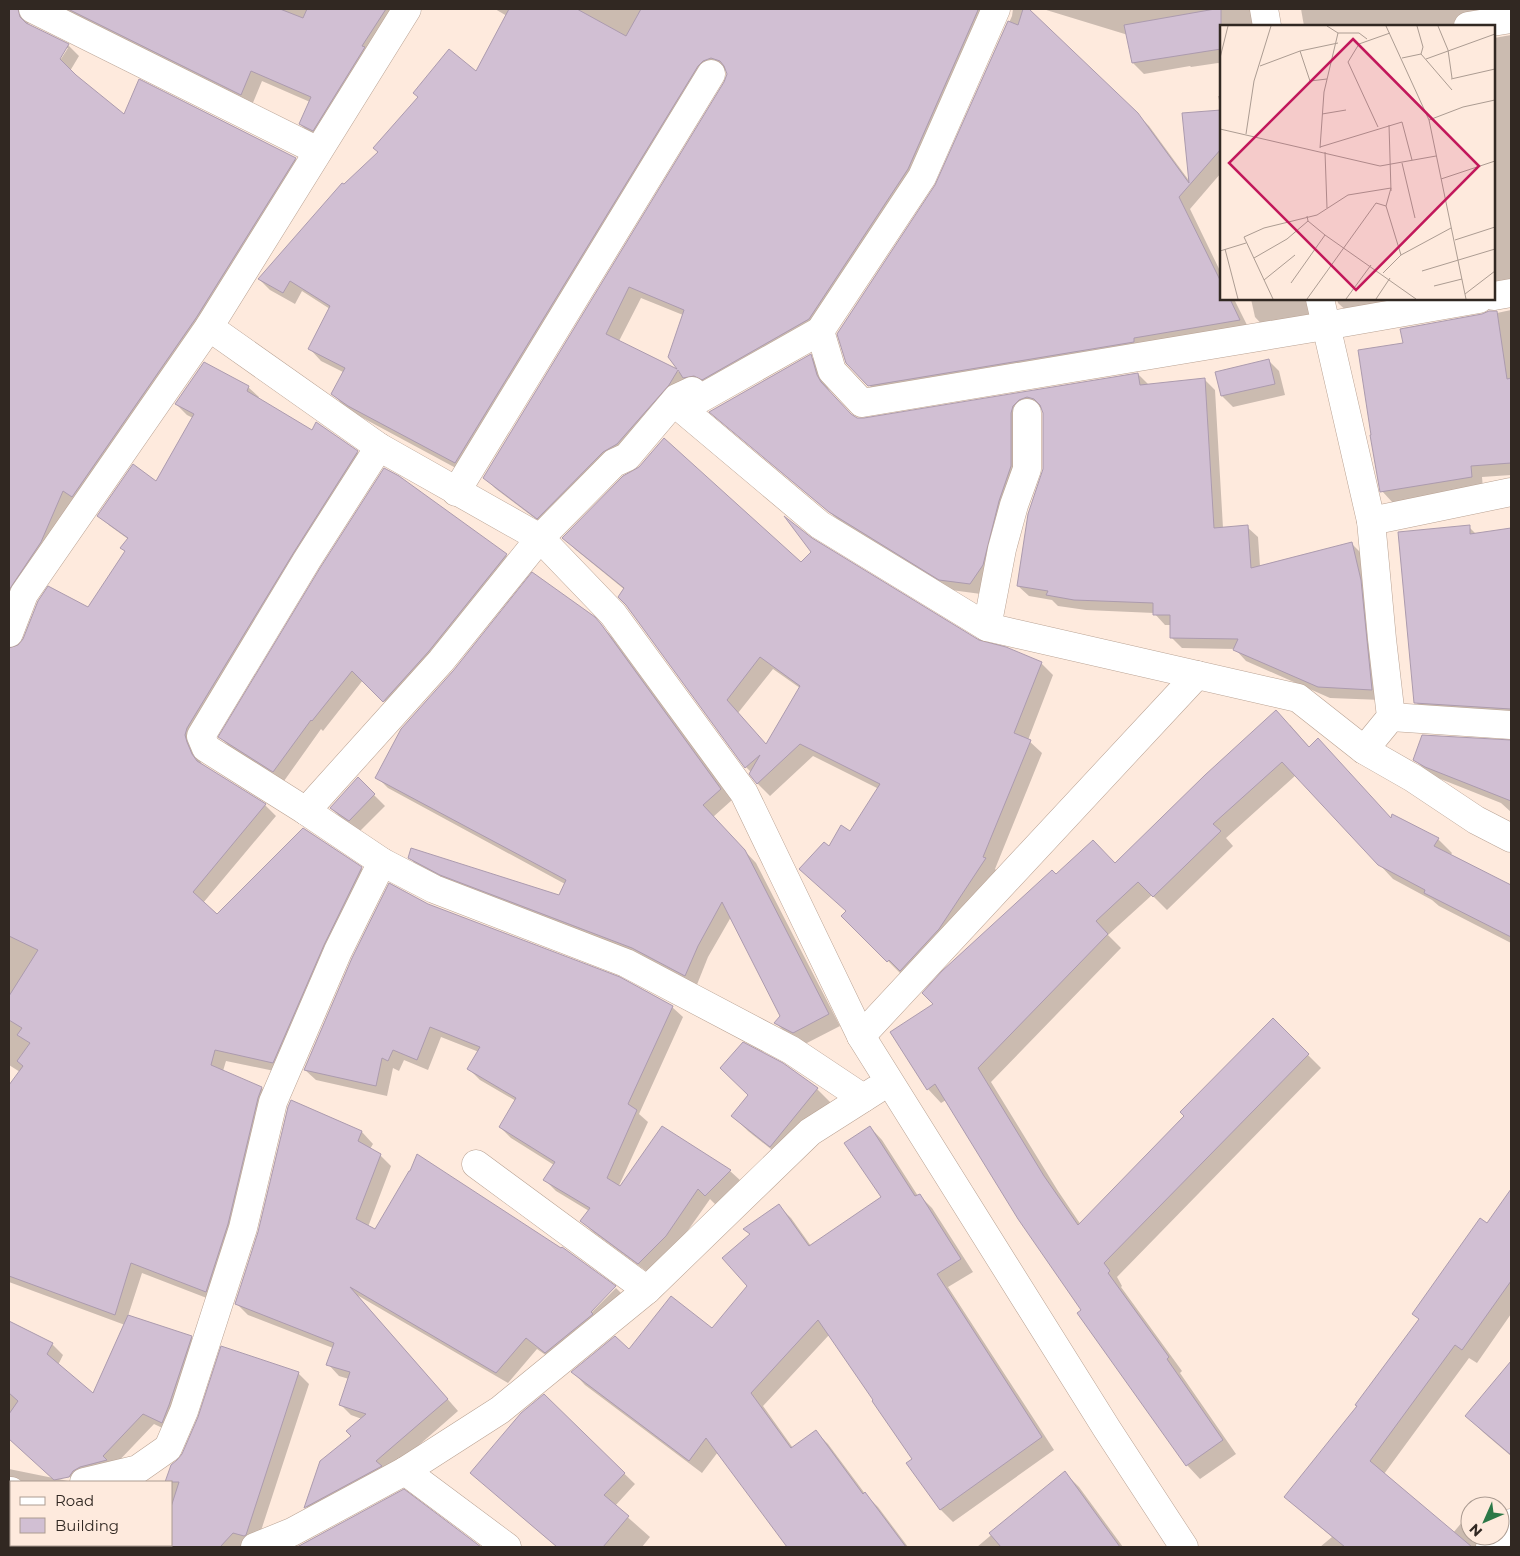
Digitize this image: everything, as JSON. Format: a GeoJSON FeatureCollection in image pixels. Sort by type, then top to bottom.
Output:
{"type":"FeatureCollection","features":[{"type":"Feature","properties":{"kind":"street"},"geometry":{"type":"LineString","coordinates":[[33,9],[318,151]]}},
{"type":"Feature","properties":{"kind":"street"},"geometry":{"type":"LineString","coordinates":[[9,633],[16,591],[209,327],[407,9]]}},
{"type":"Feature","properties":{"kind":"street"},"geometry":{"type":"LineString","coordinates":[[996,9],[922,177],[820,331],[682,409],[820,525],[987,627],[1298,698],[1364,750],[1413,778],[1476,820],[1511,838]]}},
{"type":"Feature","properties":{"kind":"street"},"geometry":{"type":"LineString","coordinates":[[1264,9],[1267,25]]}},
{"type":"Feature","properties":{"kind":"street"},"geometry":{"type":"LineString","coordinates":[[1474,25],[1511,19]]}},
{"type":"Feature","properties":{"kind":"street"},"geometry":{"type":"LineString","coordinates":[[456,492],[711,74]]}},
{"type":"Feature","properties":{"kind":"street"},"geometry":{"type":"LineString","coordinates":[[1495,296],[1511,293]]}},
{"type":"Feature","properties":{"kind":"street"},"geometry":{"type":"LineString","coordinates":[[1320,300],[1371,521],[1391,717],[1364,750]]}},
{"type":"Feature","properties":{"kind":"street"},"geometry":{"type":"LineString","coordinates":[[820,331],[832,370],[862,404],[1473,300]]}},
{"type":"Feature","properties":{"kind":"street"},"geometry":{"type":"LineString","coordinates":[[209,327],[379,447],[540,538],[613,614],[744,793],[861,1036],[1102,1421],[1184,1547]]}},
{"type":"Feature","properties":{"kind":"street"},"geometry":{"type":"LineString","coordinates":[[306,811],[441,661],[540,538],[614,463],[628,457],[677,398],[764,360],[820,331]]}},
{"type":"Feature","properties":{"kind":"street"},"geometry":{"type":"LineString","coordinates":[[987,627],[1002,549],[1014,505],[1027,469],[1027,413]]}},
{"type":"Feature","properties":{"kind":"street"},"geometry":{"type":"LineString","coordinates":[[379,447],[307,560],[201,736],[206,748],[382,862],[434,888],[626,963],[791,1050],[862,1098]]}},
{"type":"Feature","properties":{"kind":"street"},"geometry":{"type":"LineString","coordinates":[[1371,521],[1511,492]]}},
{"type":"Feature","properties":{"kind":"street"},"geometry":{"type":"LineString","coordinates":[[861,1036],[1196,676]]}},
{"type":"Feature","properties":{"kind":"street"},"geometry":{"type":"LineString","coordinates":[[1391,717],[1511,726]]}},
{"type":"Feature","properties":{"kind":"street"},"geometry":{"type":"LineString","coordinates":[[88,1481],[138,1469],[168,1448],[184,1410],[243,1228],[273,1102],[338,951],[382,862]]}},
{"type":"Feature","properties":{"kind":"street"},"geometry":{"type":"LineString","coordinates":[[255,1547],[292,1532],[405,1471],[500,1410],[647,1290],[810,1132],[889,1082]]}},
{"type":"Feature","properties":{"kind":"street"},"geometry":{"type":"LineString","coordinates":[[476,1164],[647,1290]]}},
{"type":"Feature","properties":{"kind":"street"},"geometry":{"type":"LineString","coordinates":[[405,1471],[507,1547]]}},
{"type":"Feature","properties":{"kind":"street"},"geometry":{"type":"LineString","coordinates":[[1490,1547],[1511,1523]]}},
{"type":"Feature","properties":{"kind":"building"},"geometry":{"type":"Polygon","coordinates":[[[9,9],[18,9],[20,17],[26,23],[69,44],[60,59],[76,75],[124,114],[139,79],[296,158],[196,318],[72,497],[63,491],[41,542],[9,590],[9,9]]]}},
{"type":"Feature","properties":{"kind":"building"},"geometry":{"type":"Polygon","coordinates":[[[68,9],[280,9],[303,18],[307,9],[386,9],[362,46],[365,47],[313,131],[299,124],[311,97],[251,71],[241,95],[68,9]]]}},
{"type":"Feature","properties":{"kind":"building"},"geometry":{"type":"Polygon","coordinates":[[[509,9],[577,9],[626,36],[641,9],[978,10],[908,169],[809,319],[702,380],[694,376],[683,378],[678,370],[669,385],[617,444],[603,452],[537,519],[483,478],[724,82],[727,74],[720,61],[711,58],[703,61],[698,66],[455,463],[348,406],[331,394],[345,368],[308,349],[330,306],[290,281],[283,293],[258,279],[342,183],[344,184],[378,152],[373,148],[418,97],[413,93],[449,49],[476,71],[509,9]],[[629,287],[606,334],[677,369],[668,357],[684,310],[629,287]]]}},
{"type":"Feature","properties":{"kind":"building"},"geometry":{"type":"Polygon","coordinates":[[[1023,9],[1029,9],[1138,113],[1189,183],[1182,113],[1220,110],[1220,150],[1179,197],[1220,280],[1220,300],[1230,300],[1240,320],[1134,338],[1134,342],[868,386],[846,363],[837,334],[935,185],[1008,21],[1018,25],[1023,9]]]}},
{"type":"Feature","properties":{"kind":"building"},"geometry":{"type":"Polygon","coordinates":[[[1221,9],[1220,49],[1132,63],[1124,25],[1221,9]]]}},
{"type":"Feature","properties":{"kind":"building"},"geometry":{"type":"Polygon","coordinates":[[[1489,311],[1497,311],[1507,379],[1511,378],[1511,463],[1471,466],[1472,477],[1380,492],[1358,350],[1403,343],[1400,329],[1482,314],[1489,311]]]}},
{"type":"Feature","properties":{"kind":"building"},"geometry":{"type":"Polygon","coordinates":[[[811,354],[821,382],[857,418],[1138,373],[1140,385],[1205,378],[1214,528],[1248,525],[1251,568],[1352,542],[1361,580],[1372,690],[1318,687],[1233,650],[1238,639],[1170,638],[1170,615],[1153,615],[1153,603],[1074,600],[1046,595],[1048,591],[1017,586],[1028,514],[1043,469],[1043,413],[1040,405],[1034,399],[1027,397],[1019,400],[1013,406],[1011,413],[1011,466],[999,501],[983,565],[970,584],[939,580],[829,512],[709,412],[811,354]]]}},
{"type":"Feature","properties":{"kind":"building"},"geometry":{"type":"Polygon","coordinates":[[[1269,359],[1275,384],[1221,396],[1215,372],[1269,359]]]}},
{"type":"Feature","properties":{"kind":"building"},"geometry":{"type":"Polygon","coordinates":[[[204,362],[249,386],[247,391],[312,430],[316,422],[358,451],[187,728],[185,735],[187,742],[197,761],[266,804],[193,892],[217,914],[303,828],[362,867],[324,945],[273,1063],[215,1050],[211,1065],[262,1087],[228,1224],[206,1292],[131,1263],[115,1315],[9,1276],[9,1085],[23,1066],[17,1061],[30,1043],[17,1035],[22,1028],[9,1020],[9,996],[38,950],[9,936],[9,648],[18,645],[23,639],[38,601],[48,586],[88,607],[125,551],[120,548],[128,538],[97,516],[133,464],[156,481],[194,414],[175,404],[204,362]]]}},
{"type":"Feature","properties":{"kind":"building"},"geometry":{"type":"Polygon","coordinates":[[[664,438],[801,562],[811,552],[784,516],[812,538],[979,640],[1006,647],[1042,662],[1014,733],[1031,740],[983,857],[986,858],[939,929],[900,971],[889,960],[887,962],[841,916],[846,911],[799,869],[824,842],[829,846],[841,825],[850,831],[880,784],[800,744],[757,784],[749,774],[760,755],[745,768],[626,605],[618,597],[624,588],[562,538],[623,476],[639,467],[664,438]],[[760,657],[727,700],[766,744],[800,686],[760,657]]]}},
{"type":"Feature","properties":{"kind":"building"},"geometry":{"type":"Polygon","coordinates":[[[384,468],[399,476],[507,554],[429,651],[383,702],[352,671],[311,720],[273,772],[218,737],[320,568],[384,468]]]}},
{"type":"Feature","properties":{"kind":"building"},"geometry":{"type":"Polygon","coordinates":[[[1470,525],[1470,534],[1511,528],[1511,709],[1414,703],[1398,532],[1470,525]]]}},
{"type":"Feature","properties":{"kind":"building"},"geometry":{"type":"Polygon","coordinates":[[[532,572],[595,617],[721,789],[703,805],[745,850],[829,1014],[793,1033],[774,1023],[780,1016],[722,902],[698,946],[685,976],[632,948],[440,875],[408,858],[411,848],[559,895],[566,880],[375,778],[401,729],[453,671],[532,572]]]}},
{"type":"Feature","properties":{"kind":"building"},"geometry":{"type":"Polygon","coordinates":[[[1276,710],[1309,747],[1318,738],[1391,818],[1392,814],[1439,838],[1434,846],[1511,885],[1511,937],[1424,893],[1425,890],[1378,865],[1282,762],[1213,824],[1221,831],[1153,897],[1138,882],[1096,921],[1108,934],[978,1068],[1044,1176],[1078,1225],[1184,1116],[1180,1112],[1273,1018],[1309,1054],[1104,1263],[1110,1271],[1108,1273],[1169,1357],[1167,1359],[1223,1440],[1186,1466],[1077,1313],[1081,1310],[1018,1219],[935,1084],[927,1090],[890,1032],[933,1004],[922,993],[942,971],[1052,870],[1056,874],[1093,840],[1115,863],[1205,775],[1276,710]]]}},
{"type":"Feature","properties":{"kind":"building"},"geometry":{"type":"Polygon","coordinates":[[[1422,735],[1511,740],[1511,801],[1425,767],[1413,760],[1422,735]]]}},
{"type":"Feature","properties":{"kind":"building"},"geometry":{"type":"Polygon","coordinates":[[[358,777],[375,794],[349,821],[330,808],[358,777]]]}},
{"type":"Feature","properties":{"kind":"building"},"geometry":{"type":"Polygon","coordinates":[[[389,883],[428,904],[620,977],[673,1006],[628,1104],[637,1110],[607,1178],[620,1186],[662,1126],[731,1170],[705,1196],[698,1189],[666,1236],[638,1264],[580,1221],[590,1208],[543,1180],[555,1162],[499,1127],[516,1098],[467,1069],[480,1047],[430,1027],[417,1060],[393,1050],[388,1061],[382,1058],[376,1086],[304,1070],[352,958],[389,883]]]}},
{"type":"Feature","properties":{"kind":"building"},"geometry":{"type":"Polygon","coordinates":[[[743,1042],[783,1063],[818,1088],[770,1147],[731,1116],[748,1095],[720,1068],[743,1042]]]}},
{"type":"Feature","properties":{"kind":"building"},"geometry":{"type":"Polygon","coordinates":[[[291,1100],[362,1131],[358,1141],[381,1154],[356,1219],[375,1229],[410,1171],[417,1154],[562,1247],[616,1286],[591,1312],[593,1314],[545,1353],[526,1338],[496,1373],[350,1287],[448,1399],[376,1461],[382,1466],[304,1508],[320,1461],[351,1436],[346,1431],[366,1414],[339,1405],[350,1372],[326,1365],[334,1343],[235,1304],[258,1232],[291,1100]]]}},
{"type":"Feature","properties":{"kind":"building"},"geometry":{"type":"Polygon","coordinates":[[[870,1126],[915,1196],[920,1194],[961,1259],[937,1274],[1042,1437],[940,1510],[906,1463],[912,1459],[818,1320],[751,1393],[791,1448],[816,1430],[863,1494],[865,1492],[906,1547],[787,1547],[706,1438],[689,1461],[571,1372],[615,1336],[629,1349],[671,1296],[712,1328],[747,1286],[722,1258],[750,1234],[743,1229],[779,1204],[809,1246],[881,1197],[844,1143],[870,1126]]]}},
{"type":"Feature","properties":{"kind":"building"},"geometry":{"type":"Polygon","coordinates":[[[1511,1189],[1511,1281],[1462,1350],[1455,1345],[1370,1461],[1460,1537],[1460,1546],[1472,1547],[1345,1547],[1284,1497],[1357,1406],[1355,1405],[1419,1319],[1412,1314],[1480,1218],[1487,1223],[1511,1189]]]}},
{"type":"Feature","properties":{"kind":"building"},"geometry":{"type":"Polygon","coordinates":[[[128,1315],[192,1336],[162,1423],[143,1414],[103,1456],[107,1460],[80,1467],[73,1471],[69,1477],[54,1480],[9,1439],[9,1414],[18,1401],[9,1393],[9,1321],[53,1343],[47,1354],[93,1393],[128,1315]]]}},
{"type":"Feature","properties":{"kind":"building"},"geometry":{"type":"Polygon","coordinates":[[[221,1346],[299,1372],[246,1535],[233,1533],[220,1547],[171,1547],[172,1504],[179,1482],[165,1481],[171,1465],[182,1454],[198,1417],[221,1346]]]}},
{"type":"Feature","properties":{"kind":"building"},"geometry":{"type":"Polygon","coordinates":[[[1511,1361],[1511,1455],[1465,1416],[1511,1361]]]}},
{"type":"Feature","properties":{"kind":"building"},"geometry":{"type":"Polygon","coordinates":[[[544,1394],[625,1473],[604,1495],[629,1516],[603,1547],[557,1547],[470,1473],[521,1413],[544,1394]]]}},
{"type":"Feature","properties":{"kind":"building"},"geometry":{"type":"Polygon","coordinates":[[[1065,1471],[1120,1547],[1001,1547],[989,1533],[1065,1471]]]}},
{"type":"Feature","properties":{"kind":"building"},"geometry":{"type":"Polygon","coordinates":[[[404,1489],[481,1547],[296,1547],[299,1546],[404,1489]]]}}]}
